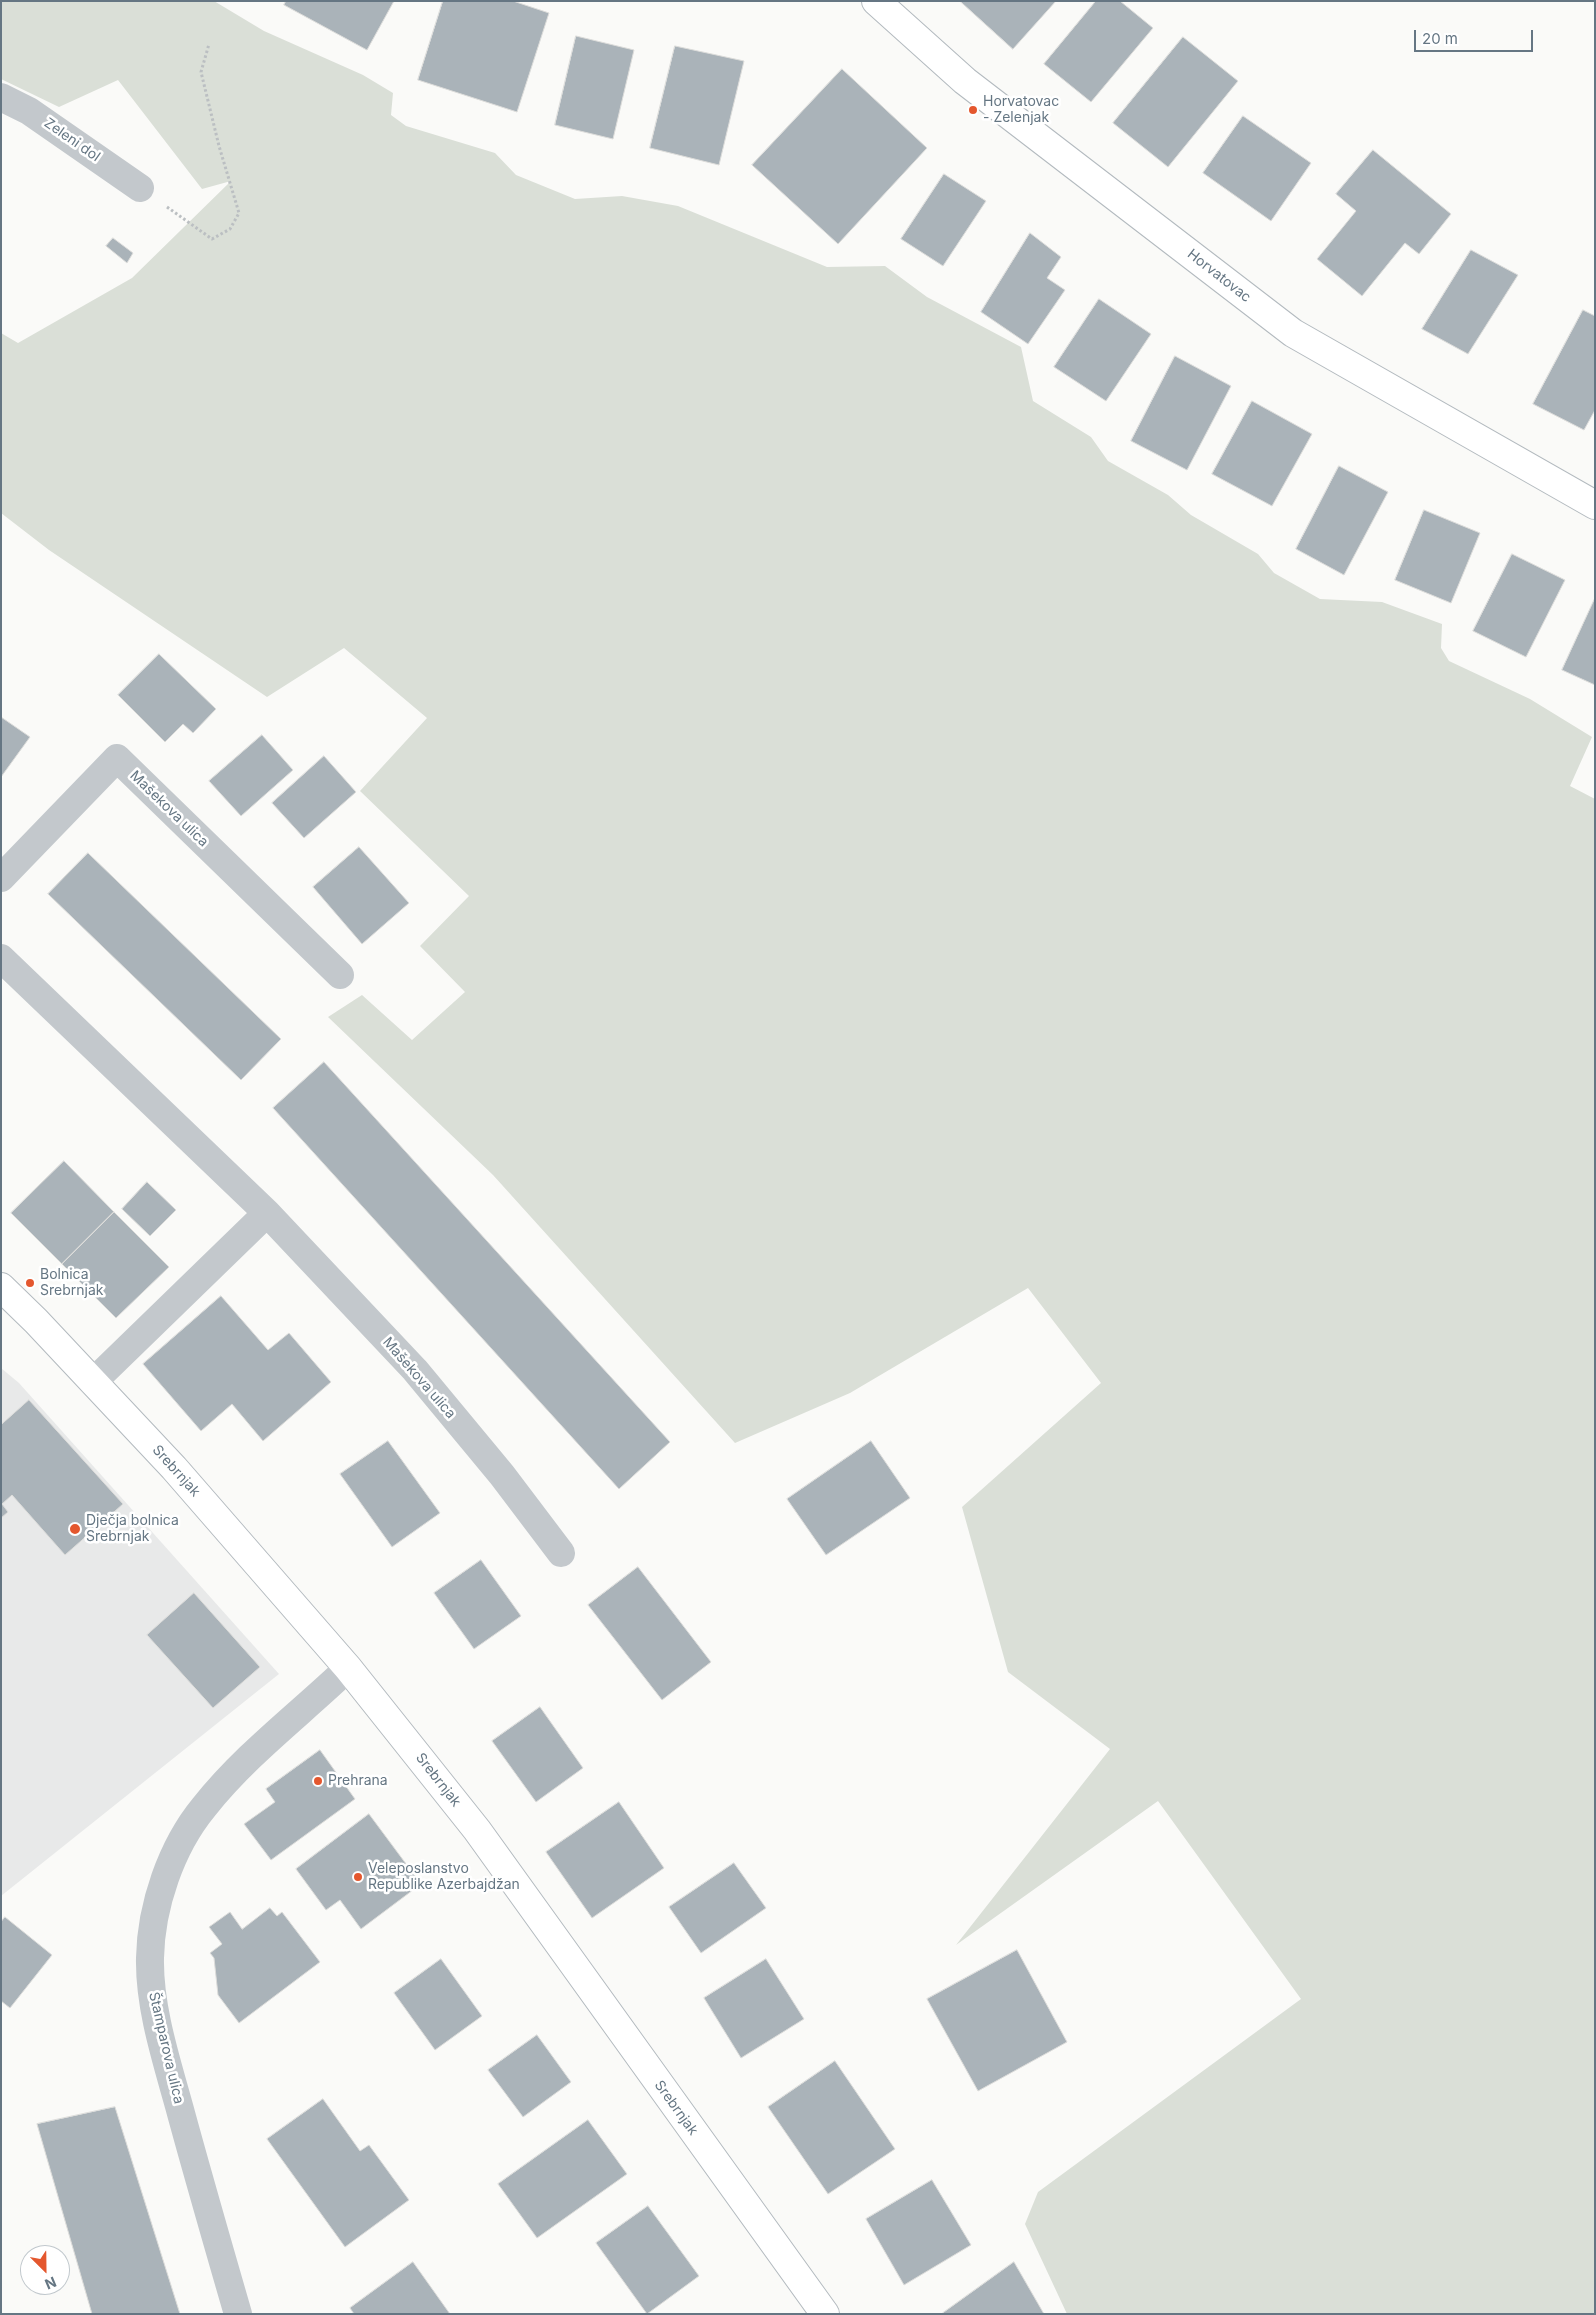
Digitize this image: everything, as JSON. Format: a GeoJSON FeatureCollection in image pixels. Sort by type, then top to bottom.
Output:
{"type":"FeatureCollection","features":[{"type":"Feature","properties":{"kind":"main road","name":"Horvatovac"},"geometry":{"type":"LineString","coordinates":[[876,1],[965,81],[1293,333],[1595,505]]}},
{"type":"Feature","properties":{"kind":"main road","name":"Srebrnjak"},"geometry":{"type":"LineString","coordinates":[[1,1288],[174,1468],[348,1668],[477,1830],[825,2314]]}},
{"type":"Feature","properties":{"kind":"street","name":"Zeleni dol"},"geometry":{"type":"LineString","coordinates":[[1,97],[29,111],[140,188]]}},
{"type":"Feature","properties":{"kind":"street","name":"Mašekova ulica"},"geometry":{"type":"LineString","coordinates":[[1,878],[117,758],[340,975]]}},
{"type":"Feature","properties":{"kind":"street","name":"Mašekova ulica"},"geometry":{"type":"LineString","coordinates":[[1,958],[267,1212],[415,1370],[502,1475],[561,1553]]}},
{"type":"Feature","properties":{"kind":"street"},"geometry":{"type":"LineString","coordinates":[[93,1382],[267,1212]]}},
{"type":"Feature","properties":{"kind":"street","name":"Štamparova ulica"},"geometry":{"type":"LineString","coordinates":[[238,2314],[196,2168],[157,2017],[150,1958],[158,1898],[177,1849],[203,1808],[240,1766],[348,1668]]}},
{"type":"Feature","properties":{"kind":"path"},"geometry":{"type":"LineString","coordinates":[[140,188],[212,239],[230,230],[239,214],[218,146],[201,72],[209,44]]}},
{"type":"Feature","properties":{"kind":"shaded area"},"geometry":{"type":"Polygon","coordinates":[[[1,1],[214,1],[264,31],[363,75],[393,93],[391,115],[406,126],[495,153],[516,175],[575,199],[622,196],[678,206],[827,267],[885,266],[927,297],[1021,347],[1033,401],[1091,437],[1108,461],[1168,495],[1191,515],[1258,554],[1274,573],[1320,599],[1382,602],[1442,624],[1441,648],[1449,661],[1530,699],[1592,737],[1570,786],[1595,799],[1595,2314],[1067,2314],[1025,2224],[1038,2192],[1301,1999],[1158,1801],[956,1945],[1110,1749],[1008,1672],[962,1507],[1101,1383],[1028,1288],[850,1393],[735,1443],[493,1175],[328,1017],[362,995],[412,1040],[465,992],[420,946],[469,896],[360,791],[427,718],[344,648],[267,697],[49,550],[1,513],[1,333],[18,343],[132,278],[231,181],[202,189],[118,80],[59,107],[1,79],[1,1]]]}},
{"type":"Feature","properties":{"kind":"shaded area","name":"Dječja bolnica Srebrnjak"},"geometry":{"type":"Polygon","coordinates":[[[1,1368],[19,1383],[279,1674],[1,1896],[1,1368]]]}},
{"type":"Feature","properties":{"kind":"building"},"geometry":{"type":"Polygon","coordinates":[[[286,1],[394,1],[367,50],[284,5],[286,1]]]}},
{"type":"Feature","properties":{"kind":"building"},"geometry":{"type":"Polygon","coordinates":[[[443,1],[513,1],[549,13],[517,112],[418,80],[443,1]]]}},
{"type":"Feature","properties":{"kind":"building"},"geometry":{"type":"Polygon","coordinates":[[[960,1],[1056,1],[1013,49],[960,1]]]}},
{"type":"Feature","properties":{"kind":"building"},"geometry":{"type":"Polygon","coordinates":[[[1096,1],[1120,1],[1153,28],[1091,102],[1044,64],[1096,1]]]}},
{"type":"Feature","properties":{"kind":"building"},"geometry":{"type":"Polygon","coordinates":[[[576,36],[634,50],[613,139],[555,125],[576,36]]]}},
{"type":"Feature","properties":{"kind":"building"},"geometry":{"type":"Polygon","coordinates":[[[1183,37],[1238,81],[1168,167],[1113,123],[1183,37]]]}},
{"type":"Feature","properties":{"kind":"building"},"geometry":{"type":"Polygon","coordinates":[[[675,46],[744,61],[719,165],[650,148],[675,46]]]}},
{"type":"Feature","properties":{"kind":"building"},"geometry":{"type":"Polygon","coordinates":[[[842,69],[927,148],[838,244],[752,165],[842,69]]]}},
{"type":"Feature","properties":{"kind":"building"},"geometry":{"type":"Polygon","coordinates":[[[1243,116],[1311,163],[1271,221],[1203,173],[1243,116]]]}},
{"type":"Feature","properties":{"kind":"building"},"geometry":{"type":"Polygon","coordinates":[[[1373,150],[1451,214],[1419,254],[1405,243],[1362,296],[1317,259],[1356,211],[1336,194],[1373,150]]]}},
{"type":"Feature","properties":{"kind":"building"},"geometry":{"type":"Polygon","coordinates":[[[944,174],[986,201],[943,266],[901,239],[944,174]]]}},
{"type":"Feature","properties":{"kind":"building"},"geometry":{"type":"Polygon","coordinates":[[[1030,233],[1061,257],[1047,278],[1065,290],[1028,344],[981,312],[1030,233]]]}},
{"type":"Feature","properties":{"kind":"building"},"geometry":{"type":"Polygon","coordinates":[[[113,238],[133,253],[127,263],[106,246],[113,238]]]}},
{"type":"Feature","properties":{"kind":"building"},"geometry":{"type":"Polygon","coordinates":[[[1471,250],[1518,275],[1468,354],[1422,329],[1471,250]]]}},
{"type":"Feature","properties":{"kind":"building"},"geometry":{"type":"Polygon","coordinates":[[[1099,299],[1151,334],[1106,401],[1054,367],[1099,299]]]}},
{"type":"Feature","properties":{"kind":"building"},"geometry":{"type":"Polygon","coordinates":[[[1583,310],[1595,316],[1595,410],[1584,430],[1533,404],[1583,310]]]}},
{"type":"Feature","properties":{"kind":"building"},"geometry":{"type":"Polygon","coordinates":[[[1175,356],[1231,386],[1187,470],[1131,441],[1175,356]]]}},
{"type":"Feature","properties":{"kind":"building"},"geometry":{"type":"Polygon","coordinates":[[[1252,401],[1312,434],[1272,506],[1212,474],[1252,401]]]}},
{"type":"Feature","properties":{"kind":"building"},"geometry":{"type":"Polygon","coordinates":[[[1339,466],[1388,492],[1344,575],[1296,549],[1339,466]]]}},
{"type":"Feature","properties":{"kind":"building"},"geometry":{"type":"Polygon","coordinates":[[[1424,510],[1480,533],[1451,603],[1395,580],[1424,510]]]}},
{"type":"Feature","properties":{"kind":"building"},"geometry":{"type":"Polygon","coordinates":[[[1512,554],[1565,580],[1526,657],[1473,631],[1512,554]]]}},
{"type":"Feature","properties":{"kind":"building"},"geometry":{"type":"Polygon","coordinates":[[[1595,598],[1595,685],[1562,670],[1595,598]]]}},
{"type":"Feature","properties":{"kind":"building"},"geometry":{"type":"Polygon","coordinates":[[[159,654],[216,709],[193,733],[183,724],[165,742],[118,695],[159,654]]]}},
{"type":"Feature","properties":{"kind":"building"},"geometry":{"type":"Polygon","coordinates":[[[1,717],[30,737],[1,777],[1,717]]]}},
{"type":"Feature","properties":{"kind":"building"},"geometry":{"type":"Polygon","coordinates":[[[262,735],[293,770],[241,816],[209,781],[262,735]]]}},
{"type":"Feature","properties":{"kind":"building"},"geometry":{"type":"Polygon","coordinates":[[[324,756],[356,792],[304,838],[272,803],[324,756]]]}},
{"type":"Feature","properties":{"kind":"building"},"geometry":{"type":"Polygon","coordinates":[[[359,847],[409,903],[362,944],[313,887],[359,847]]]}},
{"type":"Feature","properties":{"kind":"building"},"geometry":{"type":"Polygon","coordinates":[[[88,853],[281,1039],[241,1080],[48,894],[88,853]]]}},
{"type":"Feature","properties":{"kind":"building"},"geometry":{"type":"Polygon","coordinates":[[[324,1062],[670,1442],[619,1489],[273,1108],[324,1062]]]}},
{"type":"Feature","properties":{"kind":"building"},"geometry":{"type":"Polygon","coordinates":[[[64,1161],[114,1212],[62,1264],[11,1213],[64,1161]]]}},
{"type":"Feature","properties":{"kind":"building"},"geometry":{"type":"Polygon","coordinates":[[[147,1182],[176,1210],[150,1236],[122,1209],[147,1182]]]}},
{"type":"Feature","properties":{"kind":"building"},"geometry":{"type":"Polygon","coordinates":[[[114,1212],[169,1267],[116,1318],[62,1264],[114,1212]]]}},
{"type":"Feature","properties":{"kind":"building"},"geometry":{"type":"Polygon","coordinates":[[[221,1296],[268,1350],[289,1333],[331,1382],[263,1441],[232,1404],[201,1431],[143,1364],[221,1296]]]}},
{"type":"Feature","properties":{"kind":"building"},"geometry":{"type":"Polygon","coordinates":[[[29,1400],[123,1504],[65,1555],[12,1495],[2,1504],[8,1512],[1,1518],[1,1425],[29,1400]]]}},
{"type":"Feature","properties":{"kind":"building"},"geometry":{"type":"Polygon","coordinates":[[[388,1441],[440,1513],[392,1547],[340,1474],[388,1441]]]}},
{"type":"Feature","properties":{"kind":"building"},"geometry":{"type":"Polygon","coordinates":[[[871,1441],[910,1498],[826,1555],[787,1499],[871,1441]]]}},
{"type":"Feature","properties":{"kind":"building"},"geometry":{"type":"Polygon","coordinates":[[[481,1560],[521,1616],[474,1649],[434,1593],[481,1560]]]}},
{"type":"Feature","properties":{"kind":"building"},"geometry":{"type":"Polygon","coordinates":[[[638,1567],[711,1662],[662,1700],[588,1605],[638,1567]]]}},
{"type":"Feature","properties":{"kind":"building"},"geometry":{"type":"Polygon","coordinates":[[[194,1593],[260,1667],[213,1708],[147,1635],[194,1593]]]}},
{"type":"Feature","properties":{"kind":"building"},"geometry":{"type":"Polygon","coordinates":[[[540,1707],[583,1768],[536,1802],[492,1741],[540,1707]]]}},
{"type":"Feature","properties":{"kind":"building"},"geometry":{"type":"Polygon","coordinates":[[[320,1750],[355,1799],[271,1860],[244,1824],[275,1802],[266,1789],[320,1750]]]}},
{"type":"Feature","properties":{"kind":"building"},"geometry":{"type":"Polygon","coordinates":[[[619,1802],[664,1868],[592,1918],[546,1852],[619,1802]]]}},
{"type":"Feature","properties":{"kind":"building","name":"Veleposlanstvo Republike Azerbajdžan"},"geometry":{"type":"Polygon","coordinates":[[[369,1814],[421,1884],[361,1929],[340,1900],[326,1910],[296,1869],[369,1814]]]}},
{"type":"Feature","properties":{"kind":"building"},"geometry":{"type":"Polygon","coordinates":[[[734,1863],[766,1908],[701,1953],[669,1907],[734,1863]]]}},
{"type":"Feature","properties":{"kind":"building"},"geometry":{"type":"Polygon","coordinates":[[[270,1908],[277,1916],[282,1912],[320,1962],[239,2023],[218,1995],[214,1958],[210,1953],[222,1944],[209,1927],[230,1912],[242,1929],[270,1908]]]}},
{"type":"Feature","properties":{"kind":"building"},"geometry":{"type":"Polygon","coordinates":[[[5,1917],[52,1955],[10,2008],[1,2001],[1,1922],[5,1917]]]}},
{"type":"Feature","properties":{"kind":"building"},"geometry":{"type":"Polygon","coordinates":[[[1017,1950],[1067,2042],[978,2091],[927,1999],[1017,1950]]]}},
{"type":"Feature","properties":{"kind":"building"},"geometry":{"type":"Polygon","coordinates":[[[441,1959],[482,2016],[435,2050],[394,1993],[441,1959]]]}},
{"type":"Feature","properties":{"kind":"building"},"geometry":{"type":"Polygon","coordinates":[[[766,1959],[804,2019],[741,2058],[704,1998],[766,1959]]]}},
{"type":"Feature","properties":{"kind":"building"},"geometry":{"type":"Polygon","coordinates":[[[537,2035],[571,2082],[523,2117],[488,2070],[537,2035]]]}},
{"type":"Feature","properties":{"kind":"building"},"geometry":{"type":"Polygon","coordinates":[[[835,2061],[895,2149],[828,2194],[768,2107],[835,2061]]]}},
{"type":"Feature","properties":{"kind":"building"},"geometry":{"type":"Polygon","coordinates":[[[323,2099],[360,2151],[369,2145],[409,2200],[345,2247],[267,2139],[323,2099]]]}},
{"type":"Feature","properties":{"kind":"building"},"geometry":{"type":"Polygon","coordinates":[[[115,2107],[180,2314],[92,2314],[37,2124],[115,2107]]]}},
{"type":"Feature","properties":{"kind":"building"},"geometry":{"type":"Polygon","coordinates":[[[588,2120],[627,2174],[537,2238],[498,2184],[588,2120]]]}},
{"type":"Feature","properties":{"kind":"building"},"geometry":{"type":"Polygon","coordinates":[[[932,2180],[971,2245],[904,2285],[866,2219],[932,2180]]]}},
{"type":"Feature","properties":{"kind":"building"},"geometry":{"type":"Polygon","coordinates":[[[648,2206],[699,2276],[647,2314],[596,2243],[648,2206]]]}},
{"type":"Feature","properties":{"kind":"building"},"geometry":{"type":"Polygon","coordinates":[[[413,2262],[450,2314],[354,2314],[350,2308],[413,2262]]]}},
{"type":"Feature","properties":{"kind":"building"},"geometry":{"type":"Polygon","coordinates":[[[1014,2262],[1044,2314],[943,2313],[1014,2262]]]}},
{"type":"Feature","properties":{"kind":"place","name":"Horvatovac - Zelenjak"},"geometry":{"type":"Point","coordinates":[973,110]}},
{"type":"Feature","properties":{"kind":"place","name":"Bolnica Srebrnjak"},"geometry":{"type":"Point","coordinates":[30,1283]}},
{"type":"Feature","properties":{"kind":"place","name":"Dječja bolnica Srebrnjak"},"geometry":{"type":"Point","coordinates":[75,1529]}},
{"type":"Feature","properties":{"kind":"place","name":"Prehrana"},"geometry":{"type":"Point","coordinates":[318,1781]}},
{"type":"Feature","properties":{"kind":"place","name":"Veleposlanstvo Republike Azerbajdžan"},"geometry":{"type":"Point","coordinates":[358,1877]}}]}
